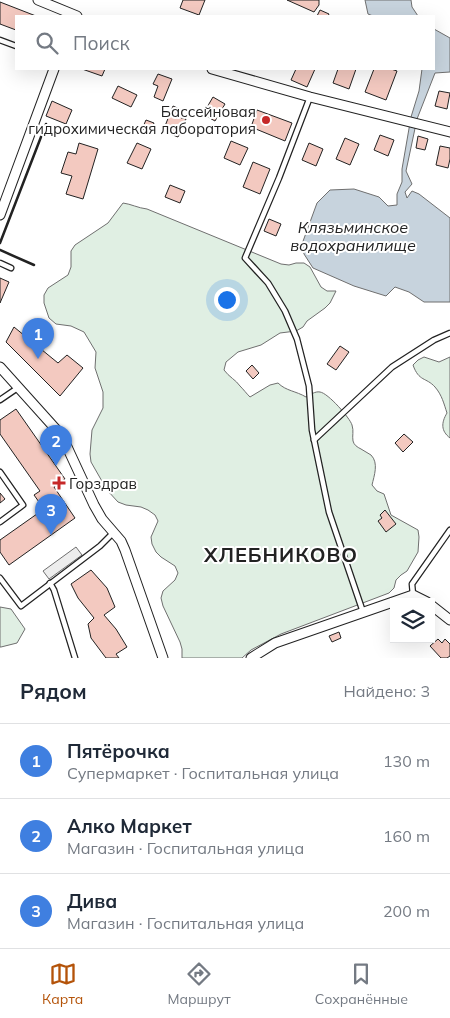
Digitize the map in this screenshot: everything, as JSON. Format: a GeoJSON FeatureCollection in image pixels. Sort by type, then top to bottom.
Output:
{"type":"FeatureCollection","features":[{"type":"Feature","properties":{"kind":"street"},"geometry":{"type":"LineString","coordinates":[[38,0],[73,15]]}},
{"type":"Feature","properties":{"kind":"street"},"geometry":{"type":"LineString","coordinates":[[0,216],[54,70]]}},
{"type":"Feature","properties":{"kind":"street"},"geometry":{"type":"LineString","coordinates":[[216,70],[310,97],[450,132]]}},
{"type":"Feature","properties":{"kind":"street"},"geometry":{"type":"LineString","coordinates":[[0,367],[62,436],[94,505],[102,519],[121,541],[163,658]]}},
{"type":"Feature","properties":{"kind":"street"},"geometry":{"type":"LineString","coordinates":[[251,658],[275,643],[413,595],[419,598]]}},
{"type":"Feature","properties":{"kind":"street"},"geometry":{"type":"LineString","coordinates":[[435,608],[450,620]]}},
{"type":"Feature","properties":{"kind":"lane"},"geometry":{"type":"LineString","coordinates":[[0,40],[15,46]]}},
{"type":"Feature","properties":{"kind":"lane"},"geometry":{"type":"LineString","coordinates":[[310,97],[279,178],[245,258],[268,283],[285,311],[297,339],[309,386],[312,430],[329,512],[364,612]]}},
{"type":"Feature","properties":{"kind":"lane"},"geometry":{"type":"LineString","coordinates":[[0,263],[11,268]]}},
{"type":"Feature","properties":{"kind":"lane"},"geometry":{"type":"LineString","coordinates":[[314,440],[392,367],[434,340],[450,333]]}},
{"type":"Feature","properties":{"kind":"lane"},"geometry":{"type":"LineString","coordinates":[[0,400],[19,387]]}},
{"type":"Feature","properties":{"kind":"lane"},"geometry":{"type":"LineString","coordinates":[[0,472],[23,505],[0,522]]}},
{"type":"Feature","properties":{"kind":"lane"},"geometry":{"type":"LineString","coordinates":[[413,595],[412,584],[450,530]]}},
{"type":"Feature","properties":{"kind":"lane"},"geometry":{"type":"LineString","coordinates":[[0,578],[21,606],[100,546],[114,532]]}},
{"type":"Feature","properties":{"kind":"lane"},"geometry":{"type":"LineString","coordinates":[[50,583],[54,590],[75,658]]}},
{"type":"Feature","properties":{"kind":"green space"},"geometry":{"type":"Polygon","coordinates":[[[123,203],[147,209],[281,264],[304,263],[310,267],[321,287],[327,291],[336,291],[330,303],[307,321],[303,327],[296,331],[280,333],[261,345],[238,352],[226,362],[224,370],[250,397],[270,385],[278,383],[284,388],[306,397],[316,392],[324,393],[347,417],[353,427],[354,444],[371,455],[375,462],[372,485],[377,491],[384,494],[391,515],[418,530],[418,552],[407,571],[396,580],[394,588],[389,593],[281,634],[251,650],[242,658],[182,658],[180,642],[161,598],[163,591],[175,580],[178,573],[175,566],[161,557],[152,544],[151,537],[158,521],[155,515],[148,510],[118,502],[107,490],[91,462],[92,430],[103,408],[103,392],[95,368],[96,352],[84,332],[71,326],[56,324],[49,318],[44,303],[44,295],[48,288],[68,275],[71,267],[71,251],[75,245],[108,223],[123,203]]]}},
{"type":"Feature","properties":{"kind":"green space"},"geometry":{"type":"Polygon","coordinates":[[[424,357],[439,362],[450,357],[450,438],[444,430],[443,423],[447,413],[441,396],[432,384],[420,377],[413,365],[424,357]]]}},
{"type":"Feature","properties":{"kind":"green space"},"geometry":{"type":"Polygon","coordinates":[[[0,607],[11,609],[25,629],[17,643],[1,647],[0,647],[0,607]]]}},
{"type":"Feature","properties":{"kind":"shaded area"},"geometry":{"type":"Polygon","coordinates":[[[76,547],[82,555],[49,579],[43,571],[76,547]]]}},
{"type":"Feature","properties":{"kind":"water"},"geometry":{"type":"Polygon","coordinates":[[[365,0],[411,0],[412,7],[417,15],[370,15],[368,14],[365,0]]]}},
{"type":"Feature","properties":{"kind":"water","name":"Клязьминское водохранилище"},"geometry":{"type":"Polygon","coordinates":[[[435,30],[450,38],[450,72],[435,73],[417,119],[406,171],[412,184],[405,192],[407,198],[412,191],[419,194],[450,218],[450,302],[424,302],[409,292],[395,287],[386,296],[354,286],[313,268],[304,254],[302,244],[317,203],[330,190],[354,189],[379,197],[388,206],[397,205],[397,194],[402,182],[402,169],[411,117],[419,91],[422,70],[435,70],[435,30]]]}},
{"type":"Feature","properties":{"kind":"building"},"geometry":{"type":"Polygon","coordinates":[[[183,0],[205,0],[199,15],[180,8],[183,0]]]}},
{"type":"Feature","properties":{"kind":"building"},"geometry":{"type":"Polygon","coordinates":[[[287,0],[319,0],[319,5],[314,12],[287,0]]]}},
{"type":"Feature","properties":{"kind":"building"},"geometry":{"type":"Polygon","coordinates":[[[0,2],[33,15],[15,15],[15,30],[0,24],[0,2]]]}},
{"type":"Feature","properties":{"kind":"building"},"geometry":{"type":"Polygon","coordinates":[[[320,10],[329,14],[328,15],[318,15],[320,10]]]}},
{"type":"Feature","properties":{"kind":"building"},"geometry":{"type":"Polygon","coordinates":[[[85,70],[105,70],[102,76],[85,70]]]}},
{"type":"Feature","properties":{"kind":"building"},"geometry":{"type":"Polygon","coordinates":[[[296,70],[315,70],[307,87],[291,80],[296,70]]]}},
{"type":"Feature","properties":{"kind":"building"},"geometry":{"type":"Polygon","coordinates":[[[338,70],[356,70],[349,89],[333,83],[338,70]]]}},
{"type":"Feature","properties":{"kind":"building"},"geometry":{"type":"Polygon","coordinates":[[[374,70],[397,71],[386,100],[365,92],[374,70]]]}},
{"type":"Feature","properties":{"kind":"building"},"geometry":{"type":"Polygon","coordinates":[[[158,74],[172,79],[163,101],[154,97],[158,86],[153,84],[158,74]]]}},
{"type":"Feature","properties":{"kind":"building"},"geometry":{"type":"Polygon","coordinates":[[[118,86],[137,95],[131,107],[112,98],[118,86]]]}},
{"type":"Feature","properties":{"kind":"building"},"geometry":{"type":"Polygon","coordinates":[[[439,91],[450,93],[447,109],[435,106],[439,91]]]}},
{"type":"Feature","properties":{"kind":"building"},"geometry":{"type":"Polygon","coordinates":[[[213,97],[225,104],[215,121],[206,116],[209,110],[206,109],[213,97]]]}},
{"type":"Feature","properties":{"kind":"building"},"geometry":{"type":"Polygon","coordinates":[[[52,101],[72,110],[66,124],[46,116],[52,101]]]}},
{"type":"Feature","properties":{"kind":"building"},"geometry":{"type":"Polygon","coordinates":[[[173,106],[184,111],[181,118],[186,119],[178,137],[163,131],[173,106]]]}},
{"type":"Feature","properties":{"kind":"building"},"geometry":{"type":"Polygon","coordinates":[[[257,110],[292,123],[285,141],[251,127],[257,110]]]}},
{"type":"Feature","properties":{"kind":"building"},"geometry":{"type":"Polygon","coordinates":[[[146,120],[154,123],[150,132],[142,129],[146,120]]]}},
{"type":"Feature","properties":{"kind":"building"},"geometry":{"type":"Polygon","coordinates":[[[380,135],[394,140],[388,156],[374,150],[380,135]]]}},
{"type":"Feature","properties":{"kind":"building"},"geometry":{"type":"Polygon","coordinates":[[[418,136],[428,139],[425,150],[416,148],[418,136]]]}},
{"type":"Feature","properties":{"kind":"building"},"geometry":{"type":"Polygon","coordinates":[[[345,138],[359,144],[350,165],[336,159],[345,138]]]}},
{"type":"Feature","properties":{"kind":"building"},"geometry":{"type":"Polygon","coordinates":[[[231,141],[248,148],[240,165],[224,158],[231,141]]]}},
{"type":"Feature","properties":{"kind":"building"},"geometry":{"type":"Polygon","coordinates":[[[79,143],[98,149],[83,199],[66,194],[72,176],[61,173],[68,152],[76,154],[79,143]]]}},
{"type":"Feature","properties":{"kind":"building"},"geometry":{"type":"Polygon","coordinates":[[[137,143],[151,149],[142,169],[127,163],[137,143]]]}},
{"type":"Feature","properties":{"kind":"building"},"geometry":{"type":"Polygon","coordinates":[[[309,143],[323,149],[316,166],[302,160],[309,143]]]}},
{"type":"Feature","properties":{"kind":"building"},"geometry":{"type":"Polygon","coordinates":[[[440,146],[450,148],[448,168],[436,165],[440,146]]]}},
{"type":"Feature","properties":{"kind":"building"},"geometry":{"type":"Polygon","coordinates":[[[253,162],[270,169],[260,194],[243,187],[253,162]]]}},
{"type":"Feature","properties":{"kind":"building"},"geometry":{"type":"Polygon","coordinates":[[[170,185],[185,191],[180,203],[165,197],[170,185]]]}},
{"type":"Feature","properties":{"kind":"building"},"geometry":{"type":"Polygon","coordinates":[[[269,219],[281,224],[276,236],[264,231],[269,219]]]}},
{"type":"Feature","properties":{"kind":"building"},"geometry":{"type":"Polygon","coordinates":[[[0,278],[9,282],[0,303],[0,278]]]}},
{"type":"Feature","properties":{"kind":"building"},"geometry":{"type":"Polygon","coordinates":[[[14,327],[58,363],[67,355],[83,368],[60,396],[6,342],[14,327]]]}},
{"type":"Feature","properties":{"kind":"building"},"geometry":{"type":"Polygon","coordinates":[[[340,346],[349,352],[336,370],[327,364],[340,346]]]}},
{"type":"Feature","properties":{"kind":"building"},"geometry":{"type":"Polygon","coordinates":[[[252,365],[259,373],[253,379],[246,371],[252,365]]]}},
{"type":"Feature","properties":{"kind":"building"},"geometry":{"type":"Polygon","coordinates":[[[16,409],[65,479],[54,487],[75,518],[9,565],[0,552],[0,540],[44,509],[34,495],[40,491],[0,434],[0,420],[16,409]]]}},
{"type":"Feature","properties":{"kind":"building"},"geometry":{"type":"Polygon","coordinates":[[[404,434],[413,442],[403,452],[395,443],[404,434]]]}},
{"type":"Feature","properties":{"kind":"building"},"geometry":{"type":"Polygon","coordinates":[[[0,493],[5,499],[0,503],[0,493]]]}},
{"type":"Feature","properties":{"kind":"building"},"geometry":{"type":"Polygon","coordinates":[[[385,510],[396,524],[386,532],[378,521],[382,518],[380,515],[385,510]]]}},
{"type":"Feature","properties":{"kind":"building"},"geometry":{"type":"Polygon","coordinates":[[[91,570],[107,588],[115,607],[104,615],[116,629],[127,647],[116,654],[119,658],[106,658],[91,638],[88,624],[94,618],[78,598],[71,584],[91,570]]]}},
{"type":"Feature","properties":{"kind":"building"},"geometry":{"type":"Polygon","coordinates":[[[339,632],[341,638],[332,642],[329,636],[339,632]]]}},
{"type":"Feature","properties":{"kind":"building"},"geometry":{"type":"Polygon","coordinates":[[[438,639],[442,643],[445,639],[450,644],[450,656],[441,658],[430,646],[438,639]]]}},
{"type":"Feature","properties":{"kind":"wall"},"geometry":{"type":"LineString","coordinates":[[0,243],[46,124]]}},
{"type":"Feature","properties":{"kind":"wall"},"geometry":{"type":"LineString","coordinates":[[0,250],[34,265]]}},
{"type":"Feature","properties":{"kind":"place","name":"Бассейновая гидрохимическая лаборатория"},"geometry":{"type":"Point","coordinates":[266,120]}},
{"type":"Feature","properties":{"kind":"place","name":"Пятёрочка"},"geometry":{"type":"Point","coordinates":[38,359]}},
{"type":"Feature","properties":{"kind":"place","name":"Алко Маркет"},"geometry":{"type":"Point","coordinates":[56,466]}},
{"type":"Feature","properties":{"kind":"place","name":"Горздрав"},"geometry":{"type":"Point","coordinates":[59,483]}},
{"type":"Feature","properties":{"kind":"place","name":"Дива"},"geometry":{"type":"Point","coordinates":[51,535]}},
{"type":"Feature","properties":{"kind":"district","name":"ХЛЕБНИКОВО"},"geometry":{"type":"Point","coordinates":[281,554]}}]}
